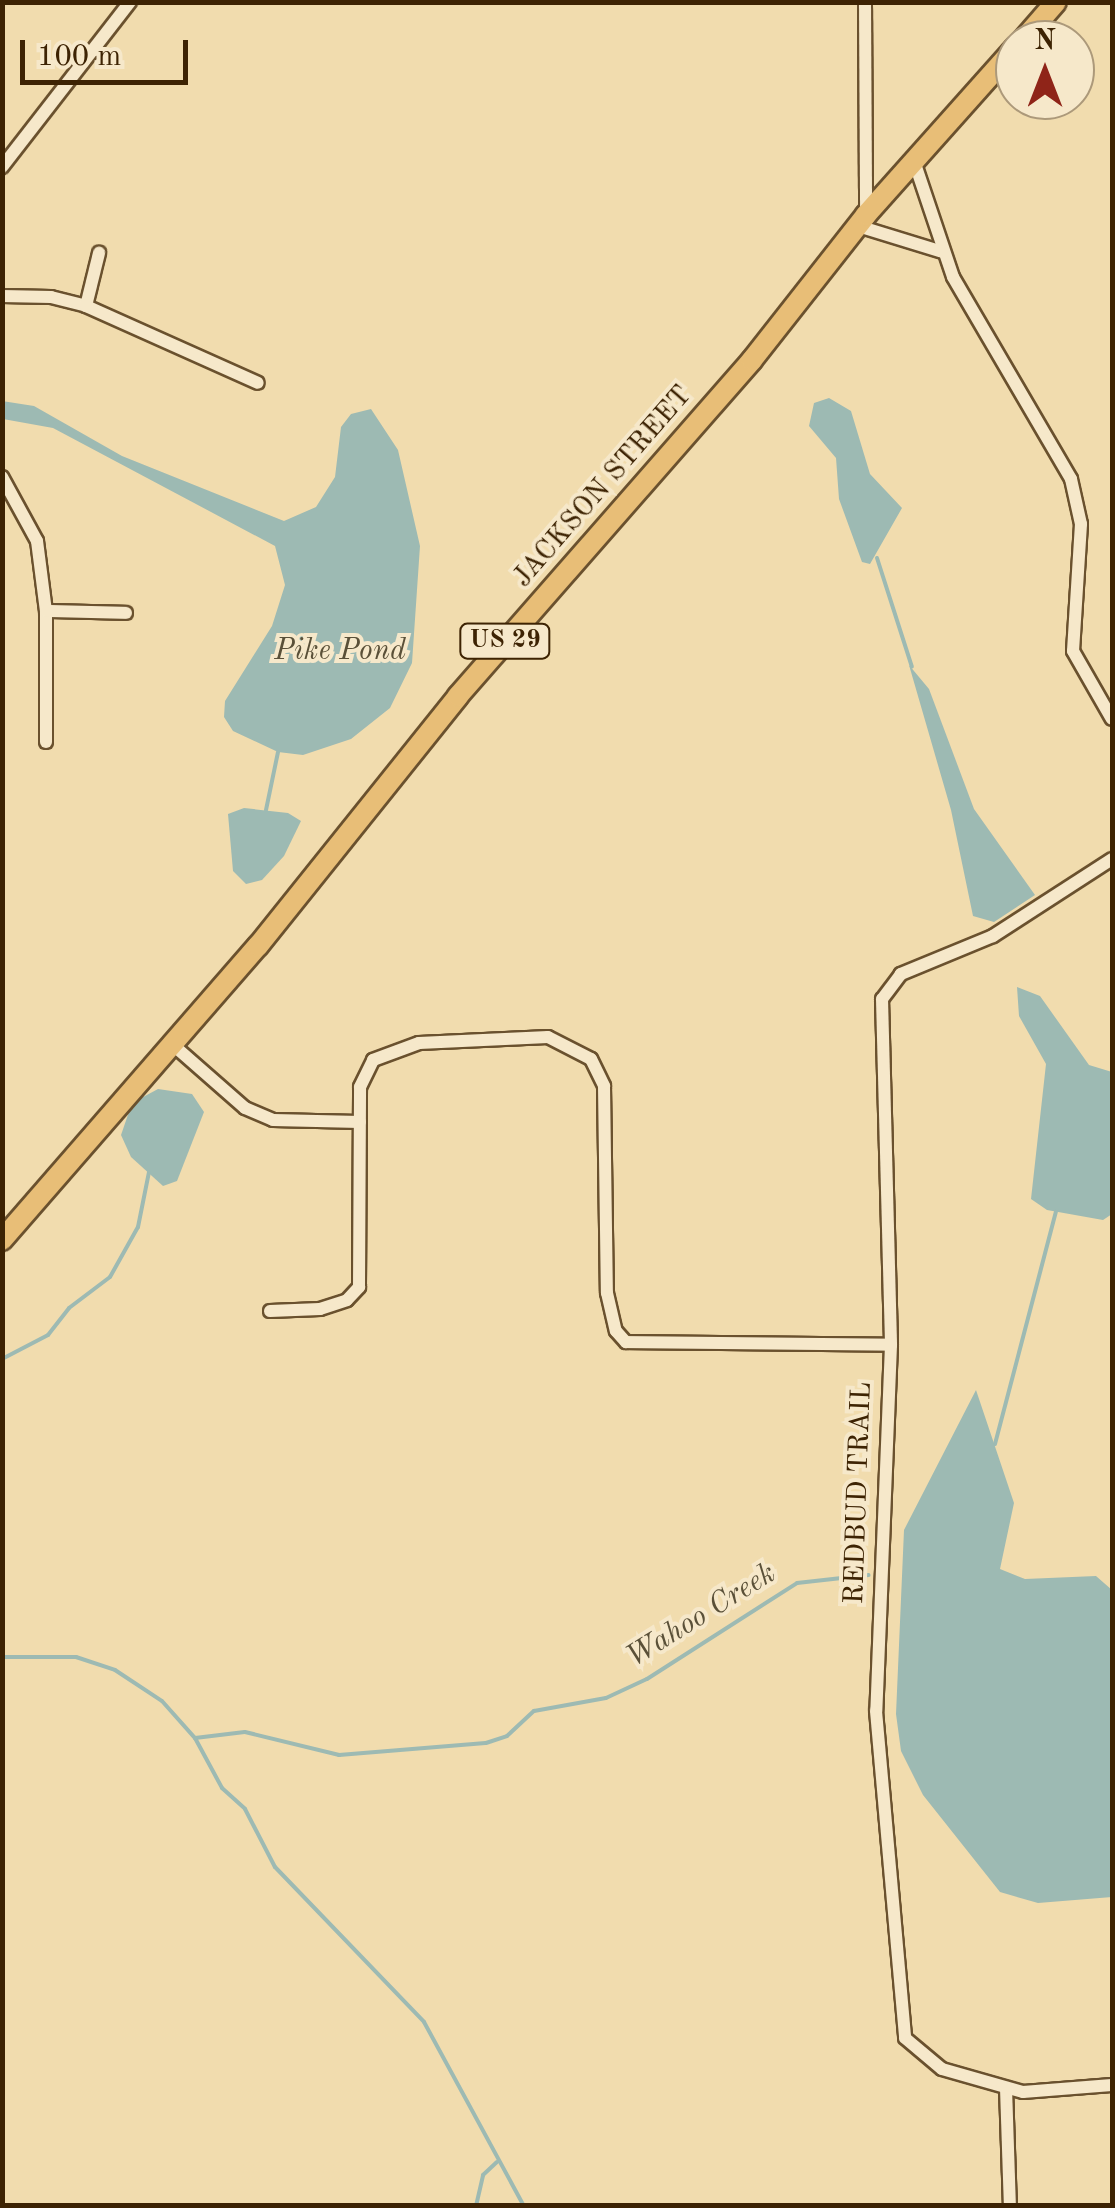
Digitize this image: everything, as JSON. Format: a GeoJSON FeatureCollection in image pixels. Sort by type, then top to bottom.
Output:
{"type":"FeatureCollection","features":[{"type":"Feature","properties":{"kind":"main road","name":"JACKSON STREET"},"geometry":{"type":"LineString","coordinates":[[2,1240],[317,876],[458,696],[752,360],[862,221],[995,70]]}},
{"type":"Feature","properties":{"kind":"street"},"geometry":{"type":"LineString","coordinates":[[2,168],[130,2]]}},
{"type":"Feature","properties":{"kind":"street"},"geometry":{"type":"LineString","coordinates":[[865,2],[862,221],[940,251]]}},
{"type":"Feature","properties":{"kind":"street"},"geometry":{"type":"LineString","coordinates":[[914,161],[940,251],[1071,479],[1081,524],[1073,651],[1112,719]]}},
{"type":"Feature","properties":{"kind":"street"},"geometry":{"type":"LineString","coordinates":[[86,306],[99,253]]}},
{"type":"Feature","properties":{"kind":"street"},"geometry":{"type":"LineString","coordinates":[[2,296],[50,296],[86,306],[258,383]]}},
{"type":"Feature","properties":{"kind":"street"},"geometry":{"type":"LineString","coordinates":[[2,477],[31,519],[46,610],[46,742]]}},
{"type":"Feature","properties":{"kind":"street"},"geometry":{"type":"LineString","coordinates":[[46,610],[126,613]]}},
{"type":"Feature","properties":{"kind":"street","name":"REDBUD TRAIL"},"geometry":{"type":"LineString","coordinates":[[1112,858],[993,936],[901,974],[882,1000],[891,1345],[876,1711],[896,1897],[902,2031],[942,2068],[1006,2088],[1052,2093],[1112,2085]]}},
{"type":"Feature","properties":{"kind":"street"},"geometry":{"type":"LineString","coordinates":[[270,1311],[320,1309],[347,1300],[359,1286],[364,1070],[388,1051],[419,1043],[564,1040],[592,1059],[604,1086],[606,1293],[616,1331],[626,1342],[891,1345]]}},
{"type":"Feature","properties":{"kind":"street"},"geometry":{"type":"LineString","coordinates":[[172,1044],[245,1108],[273,1120],[360,1122]]}},
{"type":"Feature","properties":{"kind":"street"},"geometry":{"type":"LineString","coordinates":[[1006,2088],[1010,2206]]}},
{"type":"Feature","properties":{"kind":"water"},"geometry":{"type":"Polygon","coordinates":[[[829,398],[851,411],[870,474],[902,508],[870,564],[862,562],[839,499],[836,458],[809,426],[814,403],[829,398]]]}},
{"type":"Feature","properties":{"kind":"water","name":"Pike Pond"},"geometry":{"type":"Polygon","coordinates":[[[2,401],[34,406],[122,456],[284,521],[316,507],[335,477],[341,427],[351,414],[371,409],[398,450],[420,546],[412,663],[390,708],[351,739],[303,755],[278,752],[233,731],[224,717],[225,701],[272,626],[285,585],[275,546],[53,428],[3,419],[2,401]]]}},
{"type":"Feature","properties":{"kind":"water"},"geometry":{"type":"Polygon","coordinates":[[[909,665],[929,689],[974,809],[1035,895],[994,922],[973,916],[951,810],[909,665]]]}},
{"type":"Feature","properties":{"kind":"water"},"geometry":{"type":"Polygon","coordinates":[[[244,808],[288,813],[301,821],[284,856],[262,880],[246,884],[233,871],[228,814],[244,808]]]}},
{"type":"Feature","properties":{"kind":"water"},"geometry":{"type":"Polygon","coordinates":[[[1017,987],[1040,996],[1089,1065],[1112,1072],[1112,1214],[1103,1220],[1047,1210],[1031,1199],[1046,1064],[1019,1016],[1017,987]]]}},
{"type":"Feature","properties":{"kind":"water"},"geometry":{"type":"Polygon","coordinates":[[[158,1089],[192,1094],[204,1112],[177,1181],[163,1186],[131,1157],[121,1135],[132,1103],[158,1089]]]}},
{"type":"Feature","properties":{"kind":"water"},"geometry":{"type":"Polygon","coordinates":[[[976,1390],[1014,1503],[1000,1569],[1025,1579],[1096,1576],[1112,1590],[1112,1897],[1038,1903],[1000,1892],[923,1795],[901,1751],[896,1714],[904,1530],[976,1390]]]}},
{"type":"Feature","properties":{"kind":"waterway"},"geometry":{"type":"LineString","coordinates":[[877,558],[912,667]]}},
{"type":"Feature","properties":{"kind":"waterway"},"geometry":{"type":"LineString","coordinates":[[266,810],[278,752]]}},
{"type":"Feature","properties":{"kind":"waterway"},"geometry":{"type":"LineString","coordinates":[[2,1359],[48,1335],[69,1308],[110,1277],[138,1227],[149,1172]]}},
{"type":"Feature","properties":{"kind":"waterway"},"geometry":{"type":"LineString","coordinates":[[995,1444],[1056,1212]]}},
{"type":"Feature","properties":{"kind":"waterway","name":"Wahoo Creek"},"geometry":{"type":"LineString","coordinates":[[195,1738],[245,1732],[339,1755],[486,1743],[507,1736],[534,1711],[606,1698],[647,1679],[797,1583],[869,1575]]}},
{"type":"Feature","properties":{"kind":"waterway"},"geometry":{"type":"LineString","coordinates":[[2,1657],[76,1657],[115,1670],[162,1701],[195,1738],[222,1788],[245,1809],[275,1867],[424,2022],[524,2206]]}},
{"type":"Feature","properties":{"kind":"waterway"},"geometry":{"type":"LineString","coordinates":[[476,2206],[483,2175],[497,2162]]}}]}
